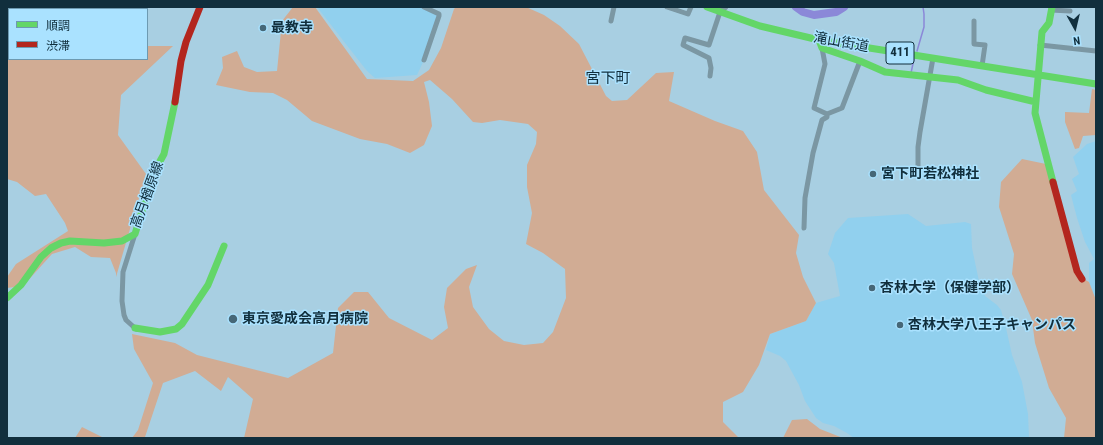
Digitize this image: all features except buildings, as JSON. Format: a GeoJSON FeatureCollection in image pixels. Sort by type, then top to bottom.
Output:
{"type":"FeatureCollection","features":[{"type":"Feature","properties":{"kind":"main road","name":"高月楢原線"},"geometry":{"type":"LineString","coordinates":[[7,298],[21,285],[41,257],[50,248],[70,241],[104,243],[122,241],[135,234],[154,172],[164,154],[181,61],[186,42],[200,7]]}},
{"type":"Feature","properties":{"kind":"main road","name":"滝山街道"},"geometry":{"type":"LineString","coordinates":[[707,7],[723,10],[760,26],[819,40],[1096,84]]}},
{"type":"Feature","properties":{"kind":"main road"},"geometry":{"type":"LineString","coordinates":[[1051,8],[1049,23],[1042,32],[1040,45],[1035,113],[1050,176],[1070,247],[1082,279]]}},
{"type":"Feature","properties":{"kind":"main road"},"geometry":{"type":"LineString","coordinates":[[819,40],[822,48],[860,61],[885,72],[958,80],[986,90],[1036,102]]}},
{"type":"Feature","properties":{"kind":"main road"},"geometry":{"type":"LineString","coordinates":[[137,330],[160,332],[170,331],[176,329],[182,324],[208,285],[224,246]]}},
{"type":"Feature","properties":{"kind":"street"},"geometry":{"type":"LineString","coordinates":[[424,7],[440,14],[440,16],[424,60]]}},
{"type":"Feature","properties":{"kind":"street"},"geometry":{"type":"LineString","coordinates":[[611,21],[614,7]]}},
{"type":"Feature","properties":{"kind":"street"},"geometry":{"type":"LineString","coordinates":[[667,7],[688,14],[691,7]]}},
{"type":"Feature","properties":{"kind":"street"},"geometry":{"type":"LineString","coordinates":[[1051,8],[1070,11]]}},
{"type":"Feature","properties":{"kind":"street"},"geometry":{"type":"LineString","coordinates":[[710,76],[711,68],[709,58],[683,45],[685,38],[709,45],[723,10]]}},
{"type":"Feature","properties":{"kind":"street"},"geometry":{"type":"LineString","coordinates":[[974,21],[974,44],[985,45],[982,66]]}},
{"type":"Feature","properties":{"kind":"street"},"geometry":{"type":"LineString","coordinates":[[1040,45],[1096,51]]}},
{"type":"Feature","properties":{"kind":"street"},"geometry":{"type":"LineString","coordinates":[[822,48],[825,64],[814,108],[828,114]]}},
{"type":"Feature","properties":{"kind":"street"},"geometry":{"type":"LineString","coordinates":[[918,168],[920,132],[933,58]]}},
{"type":"Feature","properties":{"kind":"street"},"geometry":{"type":"LineString","coordinates":[[804,228],[805,198],[813,153],[822,120],[827,118],[828,114],[842,108],[860,61]]}},
{"type":"Feature","properties":{"kind":"street"},"geometry":{"type":"LineString","coordinates":[[135,234],[123,272],[122,295],[126,320],[137,330]]}},
{"type":"Feature","properties":{"kind":"shaded area"},"geometry":{"type":"Polygon","coordinates":[[[7,7],[147,7],[8,8],[8,60],[148,60],[148,46],[173,46],[121,95],[118,135],[146,174],[116,277],[116,273],[110,258],[91,257],[75,247],[52,254],[23,286],[7,288],[7,277],[16,264],[68,231],[65,223],[46,194],[35,196],[17,182],[7,179],[7,7]]]}},
{"type":"Feature","properties":{"kind":"shaded area"},"geometry":{"type":"Polygon","coordinates":[[[293,7],[315,7],[367,79],[413,81],[429,70],[441,48],[456,7],[526,7],[544,15],[560,26],[579,44],[606,96],[612,101],[627,100],[656,73],[674,72],[669,101],[715,121],[743,131],[757,152],[764,190],[799,235],[796,253],[803,277],[816,303],[806,321],[770,334],[759,365],[743,392],[723,402],[723,422],[739,438],[244,438],[253,399],[228,377],[221,391],[195,371],[163,383],[145,437],[132,438],[138,430],[153,383],[134,349],[132,334],[175,343],[197,355],[288,378],[333,353],[338,308],[354,292],[368,292],[389,318],[432,340],[448,328],[444,307],[447,288],[466,269],[477,265],[469,287],[473,307],[489,329],[504,341],[524,345],[543,343],[553,332],[566,298],[565,269],[543,253],[526,244],[532,213],[527,187],[527,165],[536,144],[537,132],[528,124],[500,120],[482,123],[473,122],[452,99],[430,80],[424,82],[429,102],[432,126],[424,145],[410,153],[387,144],[360,139],[312,121],[287,100],[273,93],[250,92],[216,85],[223,68],[222,57],[237,51],[244,67],[257,72],[277,71],[282,21],[293,7]]]}},
{"type":"Feature","properties":{"kind":"shaded area"},"geometry":{"type":"Polygon","coordinates":[[[317,7],[424,7],[439,14],[424,60],[417,75],[375,78],[367,71],[317,7]]]}},
{"type":"Feature","properties":{"kind":"shaded area"},"geometry":{"type":"Polygon","coordinates":[[[1092,89],[1096,90],[1096,135],[1083,136],[1079,148],[1075,149],[1065,122],[1065,112],[1089,113],[1092,89]]]}},
{"type":"Feature","properties":{"kind":"shaded area"},"geometry":{"type":"Polygon","coordinates":[[[1096,141],[1096,300],[1089,282],[1089,263],[1094,259],[1085,242],[1071,195],[1077,191],[1072,179],[1079,174],[1073,157],[1087,144],[1096,141]]]}},
{"type":"Feature","properties":{"kind":"shaded area"},"geometry":{"type":"Polygon","coordinates":[[[1022,159],[1046,164],[1082,278],[1089,282],[1096,300],[1096,438],[1064,438],[1066,418],[1049,388],[1035,343],[1032,320],[1012,274],[1014,254],[999,207],[1001,182],[1022,159]]]}},
{"type":"Feature","properties":{"kind":"shaded area","name":"杏林大学八王子キャンパス"},"geometry":{"type":"Polygon","coordinates":[[[908,214],[926,226],[965,222],[971,224],[972,248],[980,286],[985,296],[1001,310],[1012,355],[1022,382],[1028,414],[1029,438],[854,438],[834,426],[823,423],[816,418],[805,401],[799,385],[786,361],[780,356],[766,350],[770,334],[806,321],[816,303],[840,296],[834,263],[828,254],[835,233],[848,218],[908,214]]]}},
{"type":"Feature","properties":{"kind":"shaded area"},"geometry":{"type":"Polygon","coordinates":[[[807,419],[820,429],[843,438],[783,438],[792,420],[807,419]]]}},
{"type":"Feature","properties":{"kind":"shaded area"},"geometry":{"type":"Polygon","coordinates":[[[82,427],[104,438],[75,438],[82,427]]]}},
{"type":"Feature","properties":{"kind":"waterway"},"geometry":{"type":"LineString","coordinates":[[796,7],[803,12],[814,15],[836,12],[844,7]]}},
{"type":"Feature","properties":{"kind":"waterway"},"geometry":{"type":"LineString","coordinates":[[917,51],[924,27],[923,7]]}},
{"type":"Feature","properties":{"kind":"waterway"},"geometry":{"type":"LineString","coordinates":[[911,73],[914,59]]}},
{"type":"Feature","properties":{"kind":"traffic: fast"},"geometry":{"type":"LineString","coordinates":[[707,7],[760,26],[819,40],[1096,84]]}},
{"type":"Feature","properties":{"kind":"traffic: fast"},"geometry":{"type":"LineString","coordinates":[[1052,7],[1049,23],[1042,32],[1035,113],[1053,182]]}},
{"type":"Feature","properties":{"kind":"traffic: fast"},"geometry":{"type":"LineString","coordinates":[[819,40],[822,48],[860,61],[885,72],[958,80],[986,90],[1036,102]]}},
{"type":"Feature","properties":{"kind":"traffic: fast"},"geometry":{"type":"LineString","coordinates":[[7,298],[21,285],[41,257],[51,248],[61,243],[70,241],[104,243],[122,241],[135,234],[154,172],[164,154],[175,102]]}},
{"type":"Feature","properties":{"kind":"traffic: fast"},"geometry":{"type":"LineString","coordinates":[[135,328],[160,332],[176,329],[182,324],[208,285],[224,246]]}},
{"type":"Feature","properties":{"kind":"traffic: jam"},"geometry":{"type":"LineString","coordinates":[[175,102],[181,61],[186,42],[200,7]]}},
{"type":"Feature","properties":{"kind":"traffic: jam"},"geometry":{"type":"LineString","coordinates":[[1053,182],[1077,271],[1082,279]]}},
{"type":"Feature","properties":{"kind":"place","name":"最教寺"},"geometry":{"type":"Point","coordinates":[263,28]}},
{"type":"Feature","properties":{"kind":"place","name":"宮下町若松神社"},"geometry":{"type":"Point","coordinates":[873,174]}},
{"type":"Feature","properties":{"kind":"place","name":"杏林大学（保健学部）"},"geometry":{"type":"Point","coordinates":[872,288]}},
{"type":"Feature","properties":{"kind":"place","name":"東京愛成会高月病院"},"geometry":{"type":"Point","coordinates":[233,319]}},
{"type":"Feature","properties":{"kind":"place","name":"杏林大学八王子キャンパス"},"geometry":{"type":"Point","coordinates":[900,325]}},
{"type":"Feature","properties":{"kind":"district","name":"宮下町"},"geometry":{"type":"Point","coordinates":[608,79]}}]}
